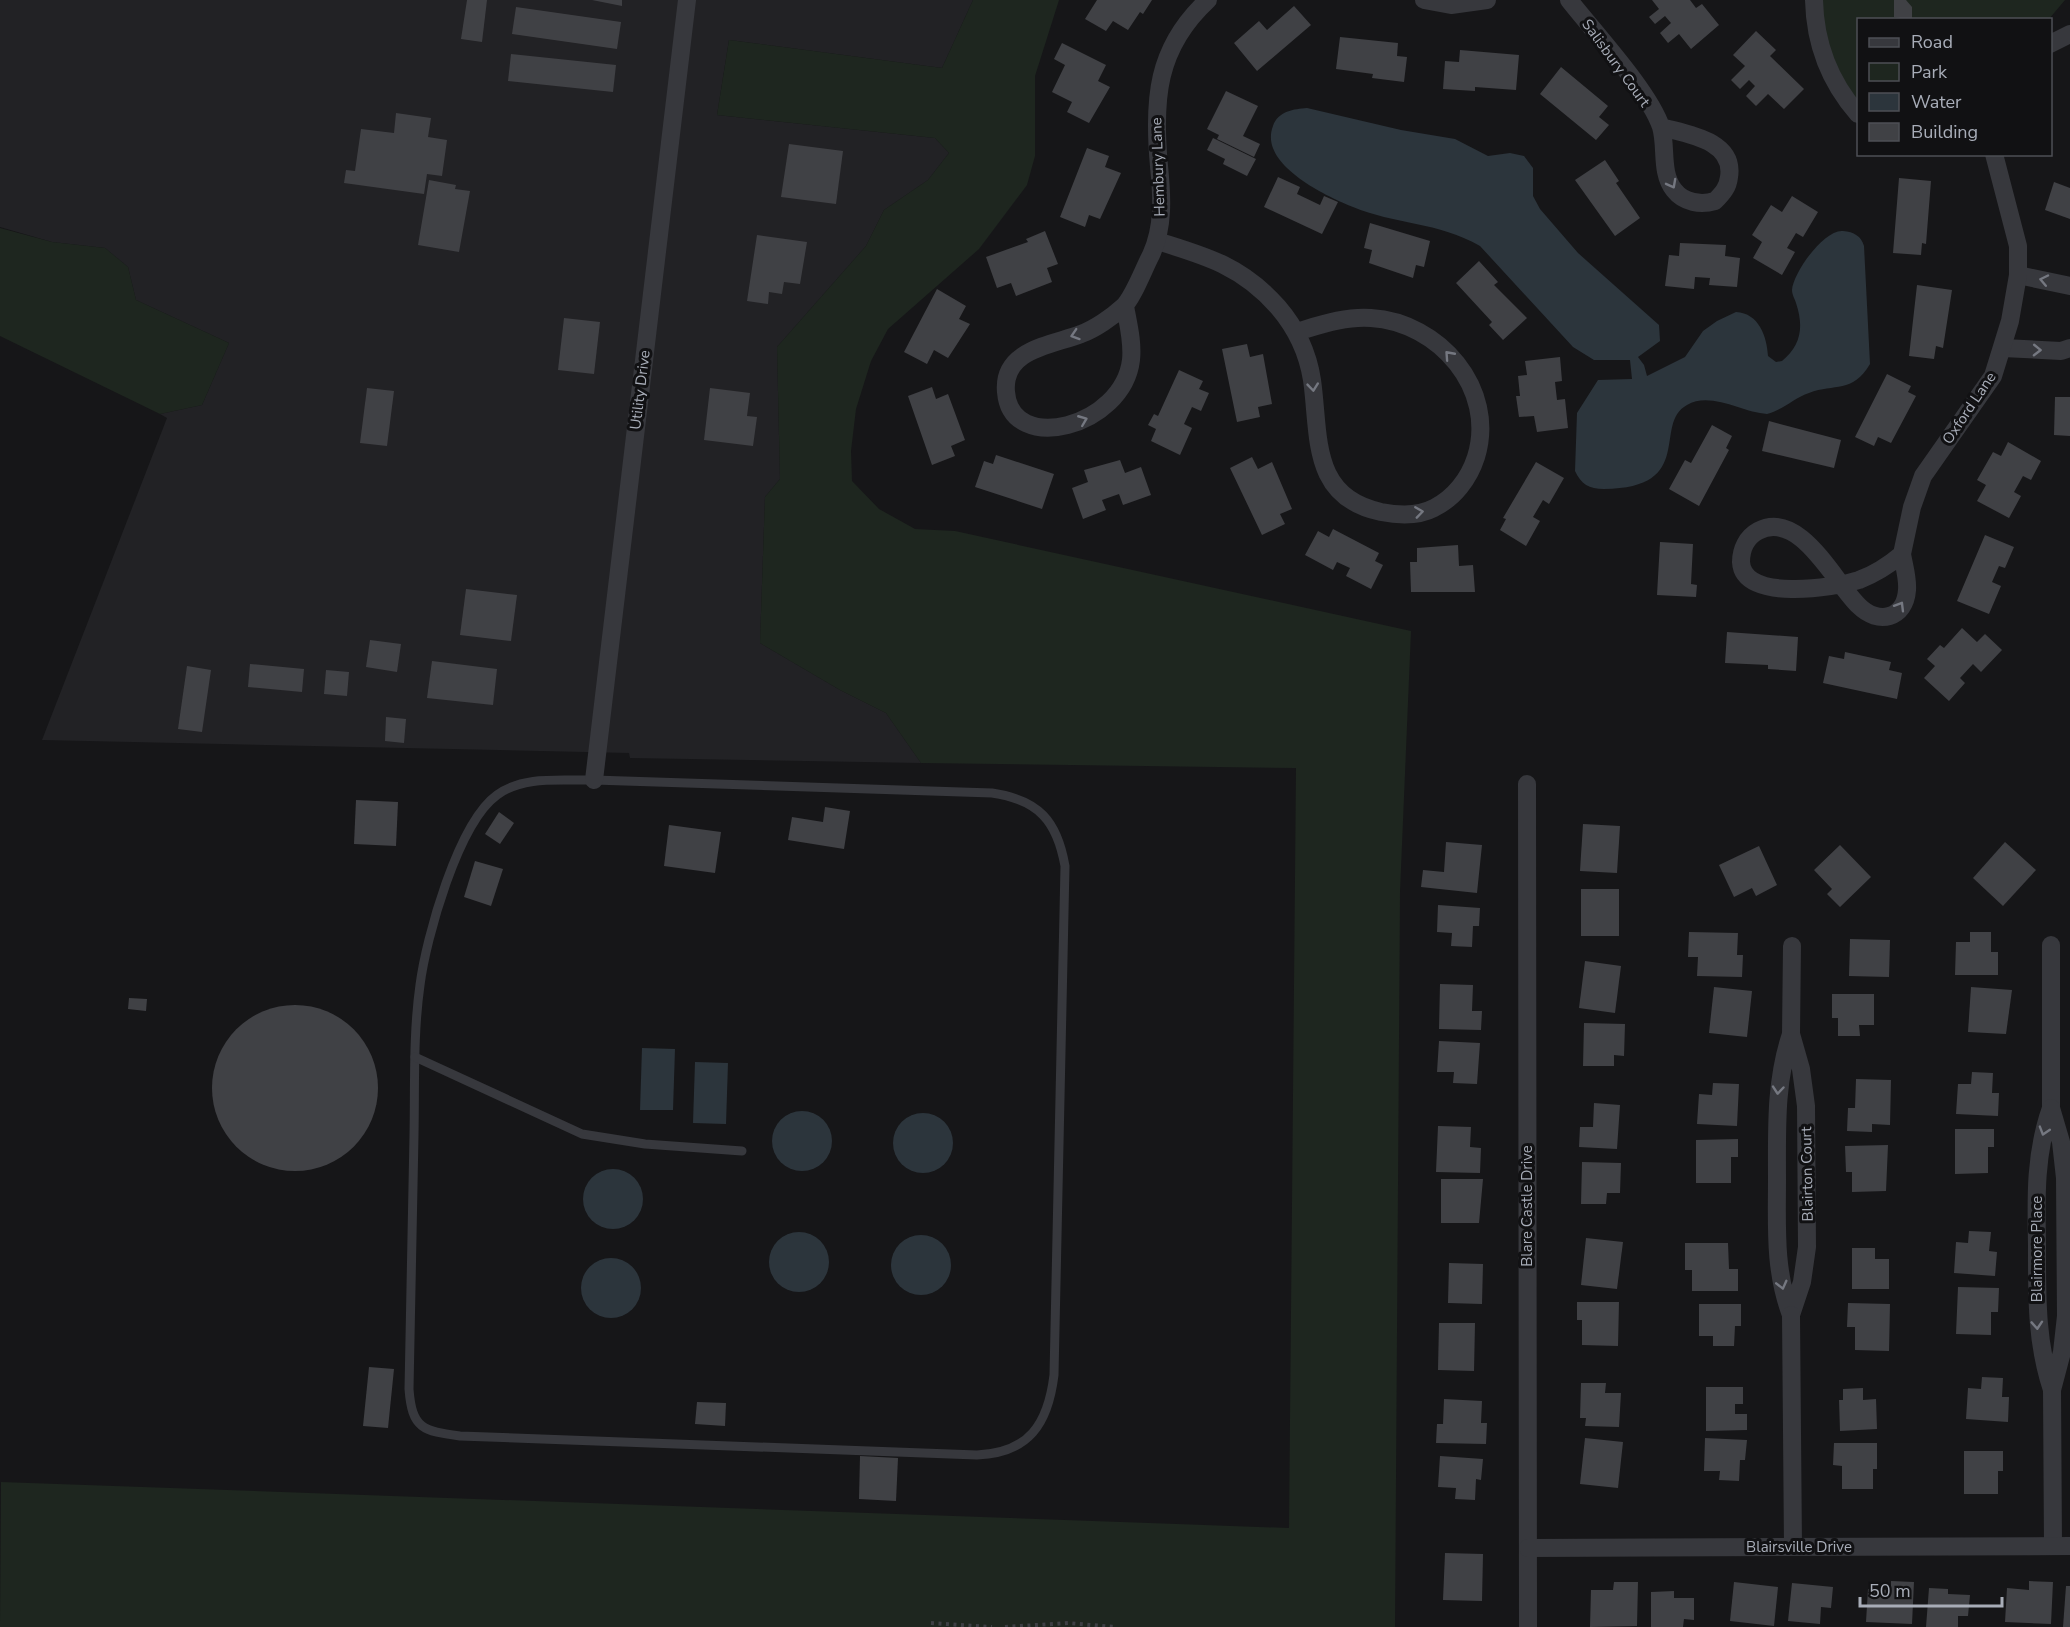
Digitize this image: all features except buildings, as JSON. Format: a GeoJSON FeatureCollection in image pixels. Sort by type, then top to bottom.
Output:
{"type":"FeatureCollection","features":[{"type":"Feature","properties":{"kind":"street","name":"Utility Drive"},"geometry":{"type":"LineString","coordinates":[[594,780],[687,0]]}},
{"type":"Feature","properties":{"kind":"street","name":"Hembury Lane"},"geometry":{"type":"LineString","coordinates":[[1125,306],[1157,241],[1162,210],[1155,123],[1162,70],[1171,46],[1186,24],[1208,0]]}},
{"type":"Feature","properties":{"kind":"street"},"geometry":{"type":"LineString","coordinates":[[1425,0],[1451,5],[1487,0]]}},
{"type":"Feature","properties":{"kind":"street","name":"Salisbury Court"},"geometry":{"type":"LineString","coordinates":[[1569,0],[1633,81],[1661,127],[1667,177],[1673,189],[1681,198],[1693,202],[1705,204],[1715,201],[1728,185],[1730,171],[1728,161],[1720,149],[1694,135],[1661,127]]}},
{"type":"Feature","properties":{"kind":"street"},"geometry":{"type":"LineString","coordinates":[[1814,0],[1816,30],[1829,72],[1844,98],[1857,113]]}},
{"type":"Feature","properties":{"kind":"street"},"geometry":{"type":"LineString","coordinates":[[2052,43],[2070,34]]}},
{"type":"Feature","properties":{"kind":"street","name":"Oxford Lane"},"geometry":{"type":"LineString","coordinates":[[1842,583],[1867,613],[1877,618],[1894,616],[1900,610],[1907,592],[1902,554],[1912,507],[1923,476],[1993,376],[2003,348],[2018,275],[2018,246],[1995,156]]}},
{"type":"Feature","properties":{"kind":"street"},"geometry":{"type":"LineString","coordinates":[[1157,241],[1204,255],[1247,277],[1278,308],[1296,332],[1308,359],[1320,456],[1326,473],[1337,489],[1365,507],[1393,514],[1429,511],[1444,503],[1468,475],[1476,458],[1480,438],[1480,419],[1472,389],[1453,358],[1425,334],[1382,319],[1353,318],[1296,332]]}},
{"type":"Feature","properties":{"kind":"street"},"geometry":{"type":"LineString","coordinates":[[2018,275],[2070,286]]}},
{"type":"Feature","properties":{"kind":"street"},"geometry":{"type":"LineString","coordinates":[[1125,306],[1131,361],[1123,383],[1108,405],[1081,421],[1060,427],[1042,427],[1028,423],[1018,416],[1010,406],[1005,393],[1006,381],[1019,358],[1044,344],[1082,334],[1125,306]]}},
{"type":"Feature","properties":{"kind":"street"},"geometry":{"type":"LineString","coordinates":[[2003,348],[2061,351],[2070,348]]}},
{"type":"Feature","properties":{"kind":"street"},"geometry":{"type":"LineString","coordinates":[[1842,583],[1803,540],[1785,528],[1764,528],[1747,539],[1741,564],[1744,572],[1756,584],[1783,589],[1842,583],[1872,574],[1902,554]]}},
{"type":"Feature","properties":{"kind":"street","name":"Blare Castle Drive"},"geometry":{"type":"LineString","coordinates":[[1527,784],[1528,1627]]}},
{"type":"Feature","properties":{"kind":"street","name":"Blairmore Place"},"geometry":{"type":"LineString","coordinates":[[2051,945],[2051,1108],[2065,1170],[2066,1304],[2062,1352],[2052,1390]]}},
{"type":"Feature","properties":{"kind":"street","name":"Blairton Court"},"geometry":{"type":"LineString","coordinates":[[1792,946],[1791,1034],[1777,1088],[1777,1249],[1780,1281],[1791,1315],[1793,1547]]}},
{"type":"Feature","properties":{"kind":"street","name":"Blairton Court"},"geometry":{"type":"LineString","coordinates":[[1791,1034],[1805,1088],[1807,1247],[1802,1282],[1791,1315]]}},
{"type":"Feature","properties":{"kind":"street","name":"Blairmore Place"},"geometry":{"type":"LineString","coordinates":[[2051,1108],[2040,1145],[2036,1202],[2038,1334],[2052,1390],[2062,1546]]}},
{"type":"Feature","properties":{"kind":"street","name":"Blairsville Drive"},"geometry":{"type":"LineString","coordinates":[[1528,1548],[2062,1546]]}},
{"type":"Feature","properties":{"kind":"lane"},"geometry":{"type":"LineString","coordinates":[[594,780],[992,793],[1011,796],[1029,803],[1048,820],[1062,849],[1065,866],[1054,1375],[1048,1408],[1041,1423],[1019,1445],[1004,1452],[977,1455],[460,1436],[423,1428],[412,1413],[409,1389],[415,1057],[420,985],[433,926],[458,852],[475,820],[490,801],[508,788],[527,782],[594,780]]}},
{"type":"Feature","properties":{"kind":"lane"},"geometry":{"type":"LineString","coordinates":[[415,1057],[582,1134],[645,1144],[742,1151]]}},
{"type":"Feature","properties":{"kind":"path"},"geometry":{"type":"LineString","coordinates":[[931,1623],[992,1627]]}},
{"type":"Feature","properties":{"kind":"path"},"geometry":{"type":"LineString","coordinates":[[1005,1627],[1068,1623],[1114,1627]]}},
{"type":"Feature","properties":{"kind":"shaded area"},"geometry":{"type":"Polygon","coordinates":[[[0,0],[973,0],[942,68],[729,40],[717,115],[935,138],[949,153],[928,180],[884,210],[866,246],[777,347],[780,479],[765,497],[760,643],[840,690],[886,713],[921,763],[630,758],[629,753],[42,740],[167,418],[160,414],[202,405],[229,343],[136,300],[128,267],[105,248],[52,242],[0,227],[0,0]]]}},
{"type":"Feature","properties":{"kind":"green space"},"geometry":{"type":"Polygon","coordinates":[[[973,0],[1059,0],[1035,76],[1035,156],[1027,185],[979,249],[888,329],[871,361],[856,409],[851,451],[852,481],[879,509],[915,529],[955,531],[1411,631],[1400,892],[1395,1627],[0,1627],[1,1482],[1289,1528],[1296,768],[921,763],[886,713],[840,690],[760,643],[765,497],[780,479],[777,347],[866,246],[884,210],[928,180],[949,153],[935,138],[717,115],[729,40],[942,68],[973,0]]]}},
{"type":"Feature","properties":{"kind":"green space"},"geometry":{"type":"Polygon","coordinates":[[[1822,0],[2065,0],[2050,18],[1857,18],[1857,102],[1837,68],[1827,41],[1822,0]]]}},
{"type":"Feature","properties":{"kind":"green space"},"geometry":{"type":"Polygon","coordinates":[[[0,228],[52,242],[105,248],[128,267],[136,300],[229,343],[202,405],[160,414],[0,336],[0,228]]]}},
{"type":"Feature","properties":{"kind":"water"},"geometry":{"type":"Polygon","coordinates":[[[1307,108],[1401,130],[1455,139],[1488,156],[1510,153],[1524,156],[1533,168],[1533,196],[1540,209],[1578,253],[1659,325],[1660,341],[1638,357],[1644,365],[1647,376],[1685,357],[1703,331],[1736,312],[1744,313],[1756,321],[1764,334],[1768,356],[1776,362],[1782,361],[1793,349],[1799,335],[1800,320],[1792,294],[1798,273],[1811,253],[1827,237],[1835,232],[1843,231],[1854,234],[1859,237],[1864,246],[1870,364],[1857,380],[1850,384],[1809,393],[1767,414],[1717,401],[1696,401],[1677,414],[1662,467],[1651,478],[1633,486],[1604,489],[1590,487],[1580,479],[1575,471],[1577,413],[1598,380],[1632,379],[1630,360],[1594,360],[1573,347],[1480,246],[1448,232],[1368,213],[1327,195],[1297,177],[1275,153],[1271,140],[1273,126],[1283,114],[1307,108]]]}},
{"type":"Feature","properties":{"kind":"water"},"geometry":{"type":"Polygon","coordinates":[[[642,1048],[675,1049],[673,1110],[640,1110],[642,1048]]]}},
{"type":"Feature","properties":{"kind":"water"},"geometry":{"type":"Polygon","coordinates":[[[695,1062],[728,1063],[726,1124],[693,1123],[695,1062]]]}},
{"type":"Feature","properties":{"kind":"water"},"geometry":{"type":"Polygon","coordinates":[[[802,1111],[819,1116],[827,1124],[832,1141],[827,1158],[819,1166],[802,1171],[785,1166],[777,1158],[772,1141],[777,1124],[785,1116],[802,1111]]]}},
{"type":"Feature","properties":{"kind":"water"},"geometry":{"type":"Polygon","coordinates":[[[923,1113],[940,1118],[948,1126],[953,1143],[948,1160],[940,1168],[923,1173],[906,1168],[898,1160],[893,1143],[898,1126],[906,1118],[923,1113]]]}},
{"type":"Feature","properties":{"kind":"water"},"geometry":{"type":"Polygon","coordinates":[[[613,1169],[630,1174],[638,1182],[643,1199],[638,1216],[630,1224],[613,1229],[596,1224],[588,1216],[583,1199],[588,1182],[596,1174],[613,1169]]]}},
{"type":"Feature","properties":{"kind":"water"},"geometry":{"type":"Polygon","coordinates":[[[799,1232],[816,1237],[824,1245],[829,1262],[824,1279],[816,1287],[799,1292],[782,1287],[774,1279],[769,1262],[774,1245],[782,1237],[799,1232]]]}},
{"type":"Feature","properties":{"kind":"water"},"geometry":{"type":"Polygon","coordinates":[[[921,1235],[938,1240],[946,1248],[951,1265],[946,1282],[938,1290],[921,1295],[904,1290],[896,1282],[891,1265],[896,1248],[904,1240],[921,1235]]]}},
{"type":"Feature","properties":{"kind":"water"},"geometry":{"type":"Polygon","coordinates":[[[611,1258],[628,1263],[636,1271],[641,1288],[636,1305],[628,1313],[611,1318],[594,1313],[586,1305],[581,1288],[586,1271],[594,1263],[611,1258]]]}}]}
